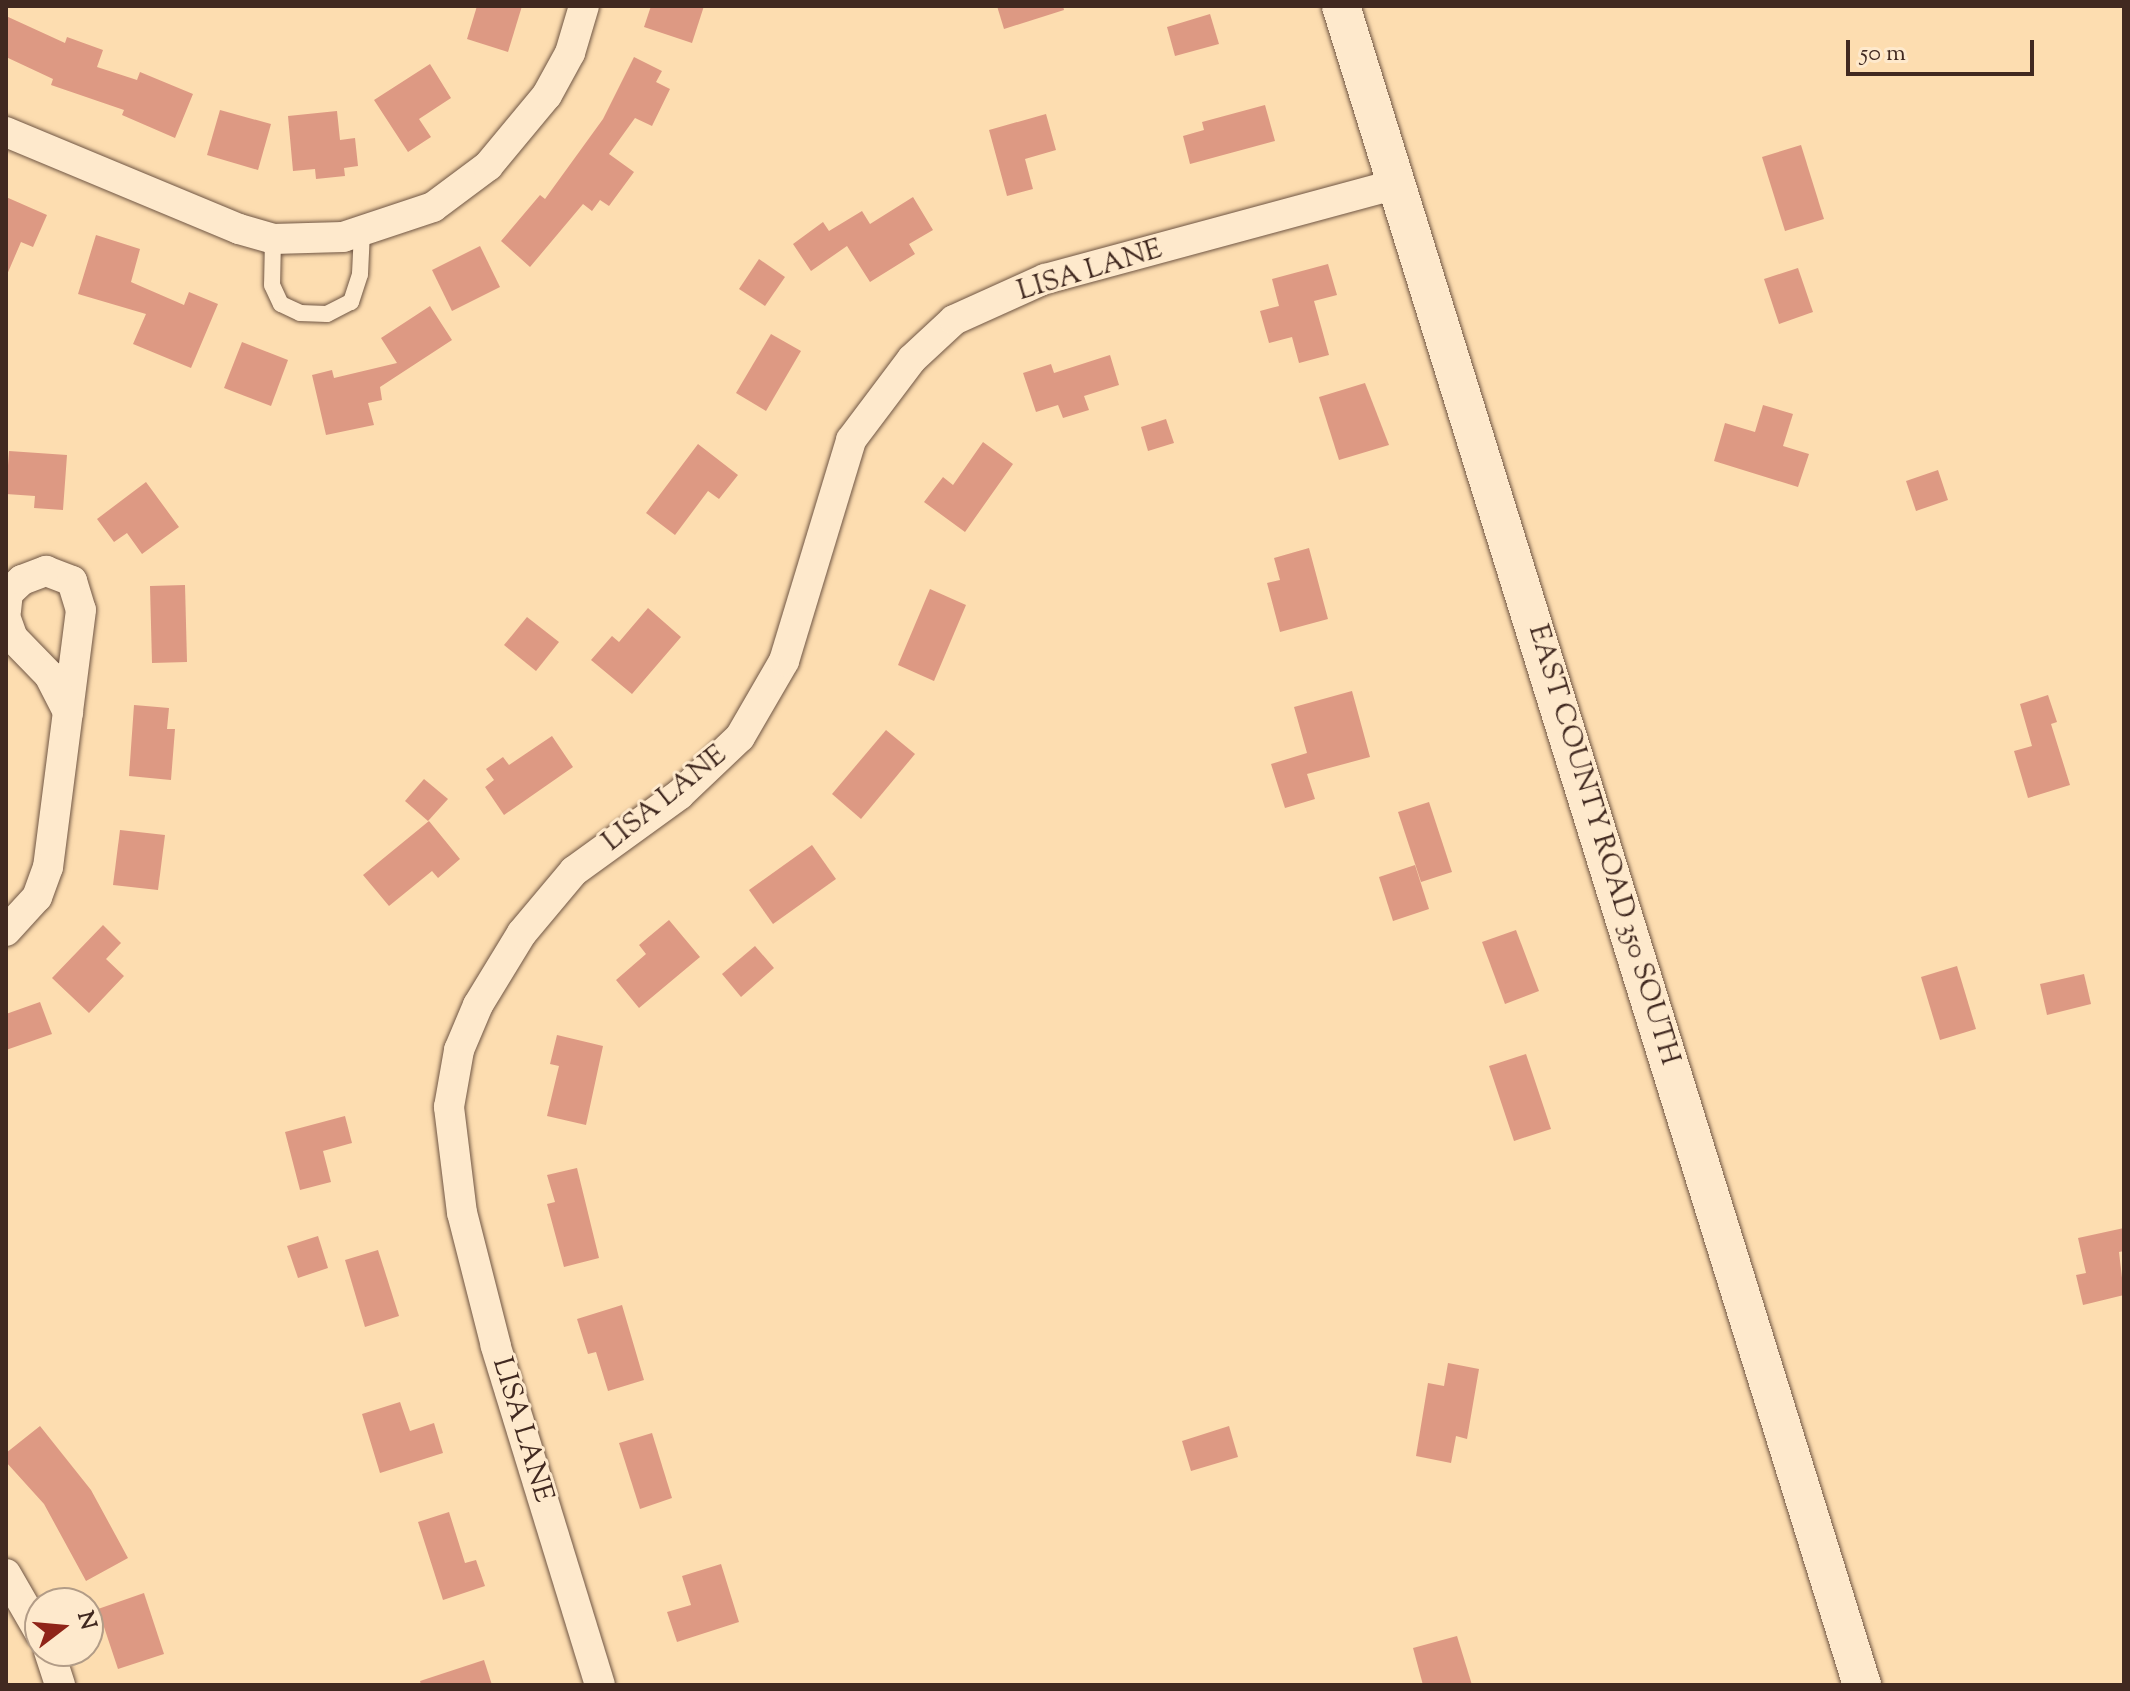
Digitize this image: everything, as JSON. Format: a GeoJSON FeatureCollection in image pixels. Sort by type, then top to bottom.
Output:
{"type":"FeatureCollection","features":[{"type":"Feature","properties":{"kind":"street"},"geometry":{"type":"LineString","coordinates":[[6,132],[273,239],[362,232],[433,207],[488,166],[547,95],[570,53],[584,6]]}},
{"type":"Feature","properties":{"kind":"street","name":"EAST COUNTY ROAD 350 SOUTH"},"geometry":{"type":"LineString","coordinates":[[1341,6],[1393,185],[1567,725],[1862,1685]]}},
{"type":"Feature","properties":{"kind":"street","name":"LISA LANE"},"geometry":{"type":"LineString","coordinates":[[600,1685],[496,1346],[462,1213],[449,1107],[459,1050],[478,1005],[522,933],[574,871],[679,795],[740,737],[784,661],[851,440],[912,359],[954,320],[1045,279],[1393,185]]}},
{"type":"Feature","properties":{"kind":"street"},"geometry":{"type":"LineString","coordinates":[[6,611],[8,593],[22,580],[46,571],[72,581],[81,610],[48,867],[37,897],[6,931]]}},
{"type":"Feature","properties":{"kind":"street"},"geometry":{"type":"LineString","coordinates":[[6,619],[13,638],[49,675],[68,712]]}},
{"type":"Feature","properties":{"kind":"street"},"geometry":{"type":"LineString","coordinates":[[6,1574],[24,1605]]}},
{"type":"Feature","properties":{"kind":"lane"},"geometry":{"type":"LineString","coordinates":[[273,239],[272,285],[281,304],[300,313],[327,314],[351,302],[360,274],[362,232]]}},
{"type":"Feature","properties":{"kind":"building"},"geometry":{"type":"Polygon","coordinates":[[[477,6],[522,6],[508,52],[467,39],[477,6]]]}},
{"type":"Feature","properties":{"kind":"building"},"geometry":{"type":"Polygon","coordinates":[[[651,6],[704,6],[692,43],[644,27],[651,6]]]}},
{"type":"Feature","properties":{"kind":"building"},"geometry":{"type":"Polygon","coordinates":[[[997,6],[1063,6],[1064,10],[1004,29],[997,6]]]}},
{"type":"Feature","properties":{"kind":"building"},"geometry":{"type":"Polygon","coordinates":[[[1210,14],[1219,44],[1175,56],[1167,27],[1210,14]]]}},
{"type":"Feature","properties":{"kind":"building"},"geometry":{"type":"Polygon","coordinates":[[[6,16],[65,43],[67,37],[103,50],[97,67],[137,80],[140,72],[193,94],[175,138],[122,115],[124,110],[51,85],[53,79],[6,57],[6,16]]]}},
{"type":"Feature","properties":{"kind":"building"},"geometry":{"type":"Polygon","coordinates":[[[634,57],[662,71],[656,82],[670,89],[652,126],[635,118],[609,154],[634,172],[609,206],[600,200],[592,211],[583,204],[530,267],[501,241],[540,195],[545,199],[603,119],[634,57]]]}},
{"type":"Feature","properties":{"kind":"building"},"geometry":{"type":"Polygon","coordinates":[[[430,64],[451,98],[419,119],[431,137],[408,152],[374,100],[430,64]]]}},
{"type":"Feature","properties":{"kind":"building"},"geometry":{"type":"Polygon","coordinates":[[[1265,105],[1275,141],[1190,164],[1183,136],[1204,130],[1202,122],[1265,105]]]}},
{"type":"Feature","properties":{"kind":"building"},"geometry":{"type":"Polygon","coordinates":[[[220,110],[271,124],[258,170],[207,155],[220,110]]]}},
{"type":"Feature","properties":{"kind":"building"},"geometry":{"type":"Polygon","coordinates":[[[337,111],[340,140],[355,138],[358,166],[344,168],[345,176],[316,179],[315,169],[293,171],[288,116],[337,111]]]}},
{"type":"Feature","properties":{"kind":"building"},"geometry":{"type":"Polygon","coordinates":[[[1046,114],[1056,150],[1025,159],[1033,189],[1007,196],[989,130],[1046,114]]]}},
{"type":"Feature","properties":{"kind":"building"},"geometry":{"type":"Polygon","coordinates":[[[1801,145],[1824,219],[1785,231],[1762,157],[1801,145]]]}},
{"type":"Feature","properties":{"kind":"building"},"geometry":{"type":"Polygon","coordinates":[[[6,197],[47,215],[33,247],[21,242],[6,277],[6,197]]]}},
{"type":"Feature","properties":{"kind":"building"},"geometry":{"type":"Polygon","coordinates":[[[913,197],[933,230],[909,244],[915,254],[870,282],[847,246],[811,271],[793,244],[823,222],[829,231],[862,211],[870,224],[913,197]]]}},
{"type":"Feature","properties":{"kind":"building"},"geometry":{"type":"Polygon","coordinates":[[[96,235],[140,249],[131,282],[184,305],[189,292],[218,304],[191,368],[133,344],[146,314],[78,294],[96,235]]]}},
{"type":"Feature","properties":{"kind":"building"},"geometry":{"type":"Polygon","coordinates":[[[480,246],[500,287],[452,311],[432,270],[480,246]]]}},
{"type":"Feature","properties":{"kind":"building"},"geometry":{"type":"Polygon","coordinates":[[[759,259],[785,277],[765,306],[739,289],[759,259]]]}},
{"type":"Feature","properties":{"kind":"building"},"geometry":{"type":"Polygon","coordinates":[[[1328,264],[1337,295],[1314,301],[1329,355],[1299,363],[1292,337],[1269,343],[1260,311],[1279,306],[1272,279],[1328,264]]]}},
{"type":"Feature","properties":{"kind":"building"},"geometry":{"type":"Polygon","coordinates":[[[1798,268],[1813,312],[1779,324],[1764,279],[1798,268]]]}},
{"type":"Feature","properties":{"kind":"building"},"geometry":{"type":"Polygon","coordinates":[[[430,306],[452,340],[380,387],[382,400],[368,403],[374,425],[326,435],[312,375],[332,370],[334,378],[397,363],[381,338],[430,306]]]}},
{"type":"Feature","properties":{"kind":"building"},"geometry":{"type":"Polygon","coordinates":[[[771,334],[801,351],[766,411],[736,393],[771,334]]]}},
{"type":"Feature","properties":{"kind":"building"},"geometry":{"type":"Polygon","coordinates":[[[242,342],[288,360],[271,406],[224,388],[242,342]]]}},
{"type":"Feature","properties":{"kind":"building"},"geometry":{"type":"Polygon","coordinates":[[[1110,355],[1119,385],[1084,396],[1089,410],[1063,418],[1058,405],[1036,412],[1023,373],[1051,364],[1054,373],[1110,355]]]}},
{"type":"Feature","properties":{"kind":"building"},"geometry":{"type":"Polygon","coordinates":[[[1365,383],[1389,445],[1339,460],[1319,397],[1365,383]]]}},
{"type":"Feature","properties":{"kind":"building"},"geometry":{"type":"Polygon","coordinates":[[[1763,405],[1793,414],[1783,446],[1809,454],[1798,487],[1714,461],[1725,423],[1755,432],[1763,405]]]}},
{"type":"Feature","properties":{"kind":"building"},"geometry":{"type":"Polygon","coordinates":[[[1166,419],[1174,443],[1148,451],[1141,427],[1166,419]]]}},
{"type":"Feature","properties":{"kind":"building"},"geometry":{"type":"Polygon","coordinates":[[[983,442],[1013,464],[965,532],[924,502],[943,477],[953,485],[983,442]]]}},
{"type":"Feature","properties":{"kind":"building"},"geometry":{"type":"Polygon","coordinates":[[[698,444],[738,475],[719,499],[708,491],[675,535],[646,513],[698,444]]]}},
{"type":"Feature","properties":{"kind":"building"},"geometry":{"type":"Polygon","coordinates":[[[9,451],[67,455],[63,510],[34,508],[35,496],[6,494],[9,451]]]}},
{"type":"Feature","properties":{"kind":"building"},"geometry":{"type":"Polygon","coordinates":[[[1938,470],[1948,500],[1916,511],[1906,481],[1938,470]]]}},
{"type":"Feature","properties":{"kind":"building"},"geometry":{"type":"Polygon","coordinates":[[[146,482],[179,527],[142,554],[127,533],[114,542],[97,519],[146,482]]]}},
{"type":"Feature","properties":{"kind":"building"},"geometry":{"type":"Polygon","coordinates":[[[1309,548],[1328,619],[1280,632],[1267,583],[1280,580],[1274,558],[1309,548]]]}},
{"type":"Feature","properties":{"kind":"building"},"geometry":{"type":"Polygon","coordinates":[[[185,585],[187,662],[152,663],[150,586],[185,585]]]}},
{"type":"Feature","properties":{"kind":"building"},"geometry":{"type":"Polygon","coordinates":[[[930,589],[966,605],[934,681],[898,665],[930,589]]]}},
{"type":"Feature","properties":{"kind":"building"},"geometry":{"type":"Polygon","coordinates":[[[648,608],[681,637],[632,694],[591,660],[612,636],[619,642],[648,608]]]}},
{"type":"Feature","properties":{"kind":"building"},"geometry":{"type":"Polygon","coordinates":[[[527,617],[559,642],[536,671],[504,645],[527,617]]]}},
{"type":"Feature","properties":{"kind":"building"},"geometry":{"type":"Polygon","coordinates":[[[1352,691],[1370,757],[1307,774],[1315,799],[1285,808],[1271,764],[1307,753],[1294,707],[1352,691]]]}},
{"type":"Feature","properties":{"kind":"building"},"geometry":{"type":"Polygon","coordinates":[[[2048,695],[2057,722],[2051,724],[2070,785],[2028,798],[2014,751],[2032,746],[2020,704],[2048,695]]]}},
{"type":"Feature","properties":{"kind":"building"},"geometry":{"type":"Polygon","coordinates":[[[134,705],[169,708],[167,729],[175,729],[171,780],[129,776],[134,705]]]}},
{"type":"Feature","properties":{"kind":"building"},"geometry":{"type":"Polygon","coordinates":[[[886,730],[915,754],[861,819],[832,794],[886,730]]]}},
{"type":"Feature","properties":{"kind":"building"},"geometry":{"type":"Polygon","coordinates":[[[552,736],[573,767],[504,815],[485,787],[494,780],[486,769],[503,757],[509,765],[552,736]]]}},
{"type":"Feature","properties":{"kind":"building"},"geometry":{"type":"Polygon","coordinates":[[[424,779],[448,799],[428,821],[405,801],[424,779]]]}},
{"type":"Feature","properties":{"kind":"building"},"geometry":{"type":"Polygon","coordinates":[[[1429,802],[1452,872],[1421,882],[1398,812],[1429,802]]]}},
{"type":"Feature","properties":{"kind":"building"},"geometry":{"type":"Polygon","coordinates":[[[429,821],[460,859],[438,878],[432,871],[389,906],[363,875],[429,821]]]}},
{"type":"Feature","properties":{"kind":"building"},"geometry":{"type":"Polygon","coordinates":[[[120,830],[165,835],[158,890],[113,885],[120,830]]]}},
{"type":"Feature","properties":{"kind":"building"},"geometry":{"type":"Polygon","coordinates":[[[812,845],[836,879],[773,924],[749,890],[812,845]]]}},
{"type":"Feature","properties":{"kind":"building"},"geometry":{"type":"Polygon","coordinates":[[[1415,865],[1429,909],[1393,921],[1379,877],[1415,865]]]}},
{"type":"Feature","properties":{"kind":"building"},"geometry":{"type":"Polygon","coordinates":[[[669,920],[700,957],[639,1008],[616,980],[646,954],[639,945],[669,920]]]}},
{"type":"Feature","properties":{"kind":"building"},"geometry":{"type":"Polygon","coordinates":[[[103,925],[121,943],[106,959],[124,976],[89,1013],[52,978],[103,925]]]}},
{"type":"Feature","properties":{"kind":"building"},"geometry":{"type":"Polygon","coordinates":[[[1516,930],[1539,991],[1505,1004],[1482,942],[1516,930]]]}},
{"type":"Feature","properties":{"kind":"building"},"geometry":{"type":"Polygon","coordinates":[[[755,946],[774,968],[741,997],[722,974],[755,946]]]}},
{"type":"Feature","properties":{"kind":"building"},"geometry":{"type":"Polygon","coordinates":[[[1957,966],[1976,1029],[1940,1040],[1921,977],[1957,966]]]}},
{"type":"Feature","properties":{"kind":"building"},"geometry":{"type":"Polygon","coordinates":[[[2084,974],[2091,1004],[2047,1015],[2040,984],[2084,974]]]}},
{"type":"Feature","properties":{"kind":"building"},"geometry":{"type":"Polygon","coordinates":[[[40,1002],[52,1034],[6,1050],[6,1014],[40,1002]]]}},
{"type":"Feature","properties":{"kind":"building"},"geometry":{"type":"Polygon","coordinates":[[[557,1035],[603,1046],[586,1125],[547,1116],[559,1066],[550,1064],[557,1035]]]}},
{"type":"Feature","properties":{"kind":"building"},"geometry":{"type":"Polygon","coordinates":[[[1526,1054],[1551,1129],[1514,1141],[1489,1066],[1526,1054]]]}},
{"type":"Feature","properties":{"kind":"building"},"geometry":{"type":"Polygon","coordinates":[[[345,1116],[352,1143],[323,1151],[331,1182],[300,1190],[285,1132],[345,1116]]]}},
{"type":"Feature","properties":{"kind":"building"},"geometry":{"type":"Polygon","coordinates":[[[577,1168],[599,1258],[564,1267],[547,1204],[555,1202],[547,1175],[577,1168]]]}},
{"type":"Feature","properties":{"kind":"building"},"geometry":{"type":"Polygon","coordinates":[[[2124,1228],[2124,1251],[2119,1252],[2124,1295],[2083,1305],[2076,1275],[2086,1273],[2078,1238],[2124,1228]]]}},
{"type":"Feature","properties":{"kind":"building"},"geometry":{"type":"Polygon","coordinates":[[[318,1236],[328,1268],[298,1278],[287,1246],[318,1236]]]}},
{"type":"Feature","properties":{"kind":"building"},"geometry":{"type":"Polygon","coordinates":[[[378,1250],[399,1316],[365,1327],[345,1260],[378,1250]]]}},
{"type":"Feature","properties":{"kind":"building"},"geometry":{"type":"Polygon","coordinates":[[[622,1305],[644,1380],[608,1391],[596,1352],[588,1354],[577,1319],[622,1305]]]}},
{"type":"Feature","properties":{"kind":"building"},"geometry":{"type":"Polygon","coordinates":[[[1448,1363],[1479,1369],[1467,1439],[1456,1436],[1451,1463],[1416,1456],[1428,1383],[1444,1386],[1448,1363]]]}},
{"type":"Feature","properties":{"kind":"building"},"geometry":{"type":"Polygon","coordinates":[[[400,1402],[410,1431],[434,1423],[443,1453],[380,1473],[362,1414],[400,1402]]]}},
{"type":"Feature","properties":{"kind":"building"},"geometry":{"type":"Polygon","coordinates":[[[40,1426],[91,1490],[128,1558],[86,1581],[44,1504],[6,1462],[6,1453],[40,1426]]]}},
{"type":"Feature","properties":{"kind":"building"},"geometry":{"type":"Polygon","coordinates":[[[1229,1426],[1238,1457],[1191,1471],[1182,1441],[1229,1426]]]}},
{"type":"Feature","properties":{"kind":"building"},"geometry":{"type":"Polygon","coordinates":[[[652,1433],[672,1498],[640,1509],[619,1443],[652,1433]]]}},
{"type":"Feature","properties":{"kind":"building"},"geometry":{"type":"Polygon","coordinates":[[[449,1512],[465,1563],[476,1560],[485,1586],[443,1600],[418,1522],[449,1512]]]}},
{"type":"Feature","properties":{"kind":"building"},"geometry":{"type":"Polygon","coordinates":[[[721,1564],[739,1622],[677,1642],[667,1612],[691,1605],[682,1576],[721,1564]]]}},
{"type":"Feature","properties":{"kind":"building"},"geometry":{"type":"Polygon","coordinates":[[[144,1593],[164,1654],[118,1669],[104,1627],[104,1607],[144,1593]]]}},
{"type":"Feature","properties":{"kind":"building"},"geometry":{"type":"Polygon","coordinates":[[[1457,1636],[1472,1685],[1423,1685],[1413,1648],[1457,1636]]]}},
{"type":"Feature","properties":{"kind":"building"},"geometry":{"type":"Polygon","coordinates":[[[484,1660],[492,1685],[421,1685],[420,1681],[484,1660]]]}}]}
